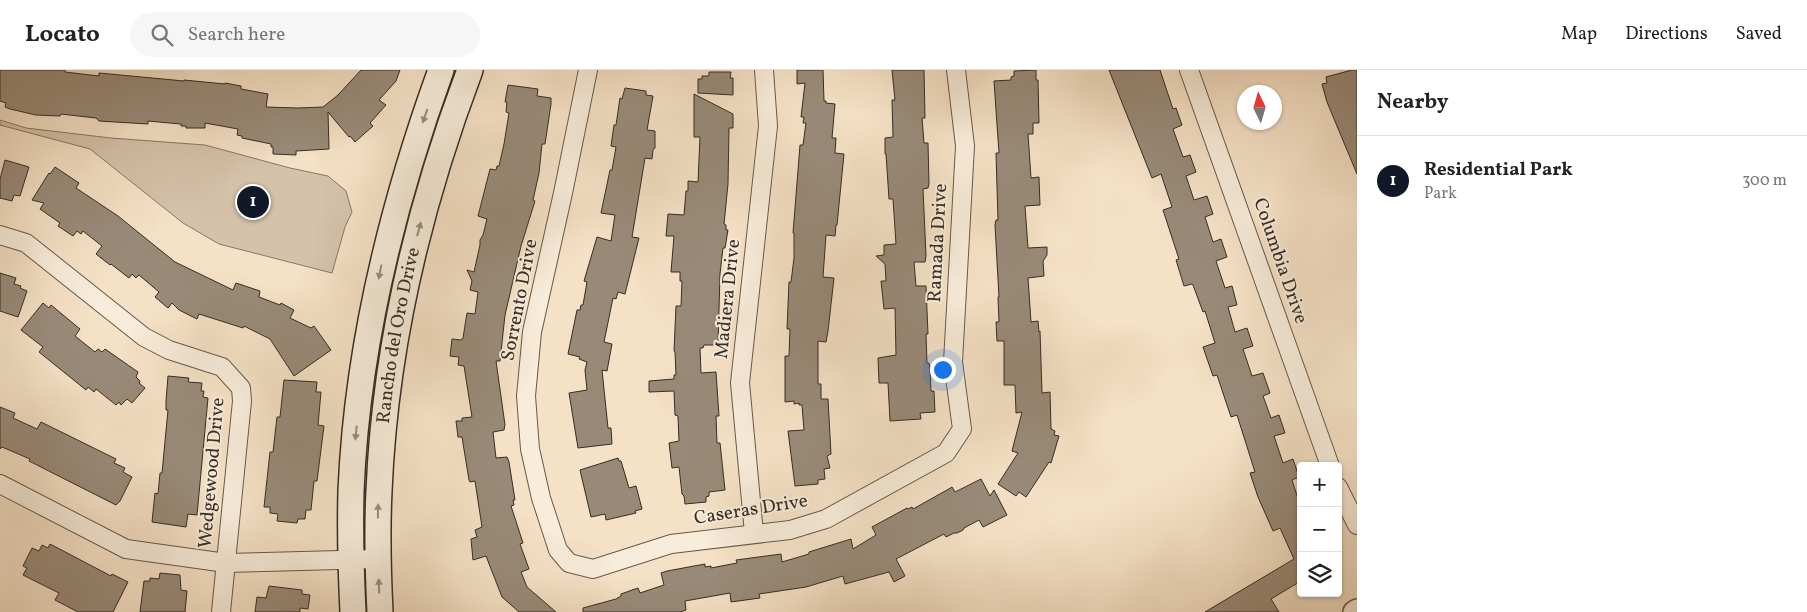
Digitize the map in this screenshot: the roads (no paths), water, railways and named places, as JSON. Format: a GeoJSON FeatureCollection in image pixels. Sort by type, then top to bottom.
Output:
{"type":"FeatureCollection","features":[{"type":"Feature","properties":{"kind":"main road","name":"Rancho del Oro Drive"},"geometry":{"type":"LineString","coordinates":[[353,612],[351,560],[352,490],[361,387],[372,316],[384,255],[402,187],[416,141],[442,70]]}},
{"type":"Feature","properties":{"kind":"main road","name":"Rancho del Oro Drive"},"geometry":{"type":"LineString","coordinates":[[380,612],[378,491],[388,390],[398,321],[410,261],[428,195],[470,70]]}},
{"type":"Feature","properties":{"kind":"street","name":"Sorrento Drive"},"geometry":{"type":"LineString","coordinates":[[555,538],[541,498],[530,449],[526,396],[532,332],[588,70]]}},
{"type":"Feature","properties":{"kind":"street","name":"Madiera Drive"},"geometry":{"type":"LineString","coordinates":[[754,533],[740,383],[768,126],[764,70]]}},
{"type":"Feature","properties":{"kind":"street","name":"Ramada Drive"},"geometry":{"type":"LineString","coordinates":[[956,70],[966,146],[953,362],[961,418]]}},
{"type":"Feature","properties":{"kind":"street","name":"Columbia Drive"},"geometry":{"type":"LineString","coordinates":[[1189,70],[1329,462]]}},
{"type":"Feature","properties":{"kind":"street","name":"Wedgewood Drive"},"geometry":{"type":"LineString","coordinates":[[0,235],[26,243],[144,337],[169,350],[222,367],[241,388],[242,401],[222,612]]}},
{"type":"Feature","properties":{"kind":"street","name":"Caseras Drive"},"geometry":{"type":"LineString","coordinates":[[555,538],[558,550],[569,563],[593,570],[671,544],[790,530],[835,515],[946,453],[962,429],[961,418]]}},
{"type":"Feature","properties":{"kind":"street"},"geometry":{"type":"LineString","coordinates":[[0,484],[126,549],[226,563],[378,559]]}},
{"type":"Feature","properties":{"kind":"street"},"geometry":{"type":"LineString","coordinates":[[1342,495],[1357,525]]}},
{"type":"Feature","properties":{"kind":"place","name":"Residential Park"},"geometry":{"type":"Point","coordinates":[253,202]}}]}
